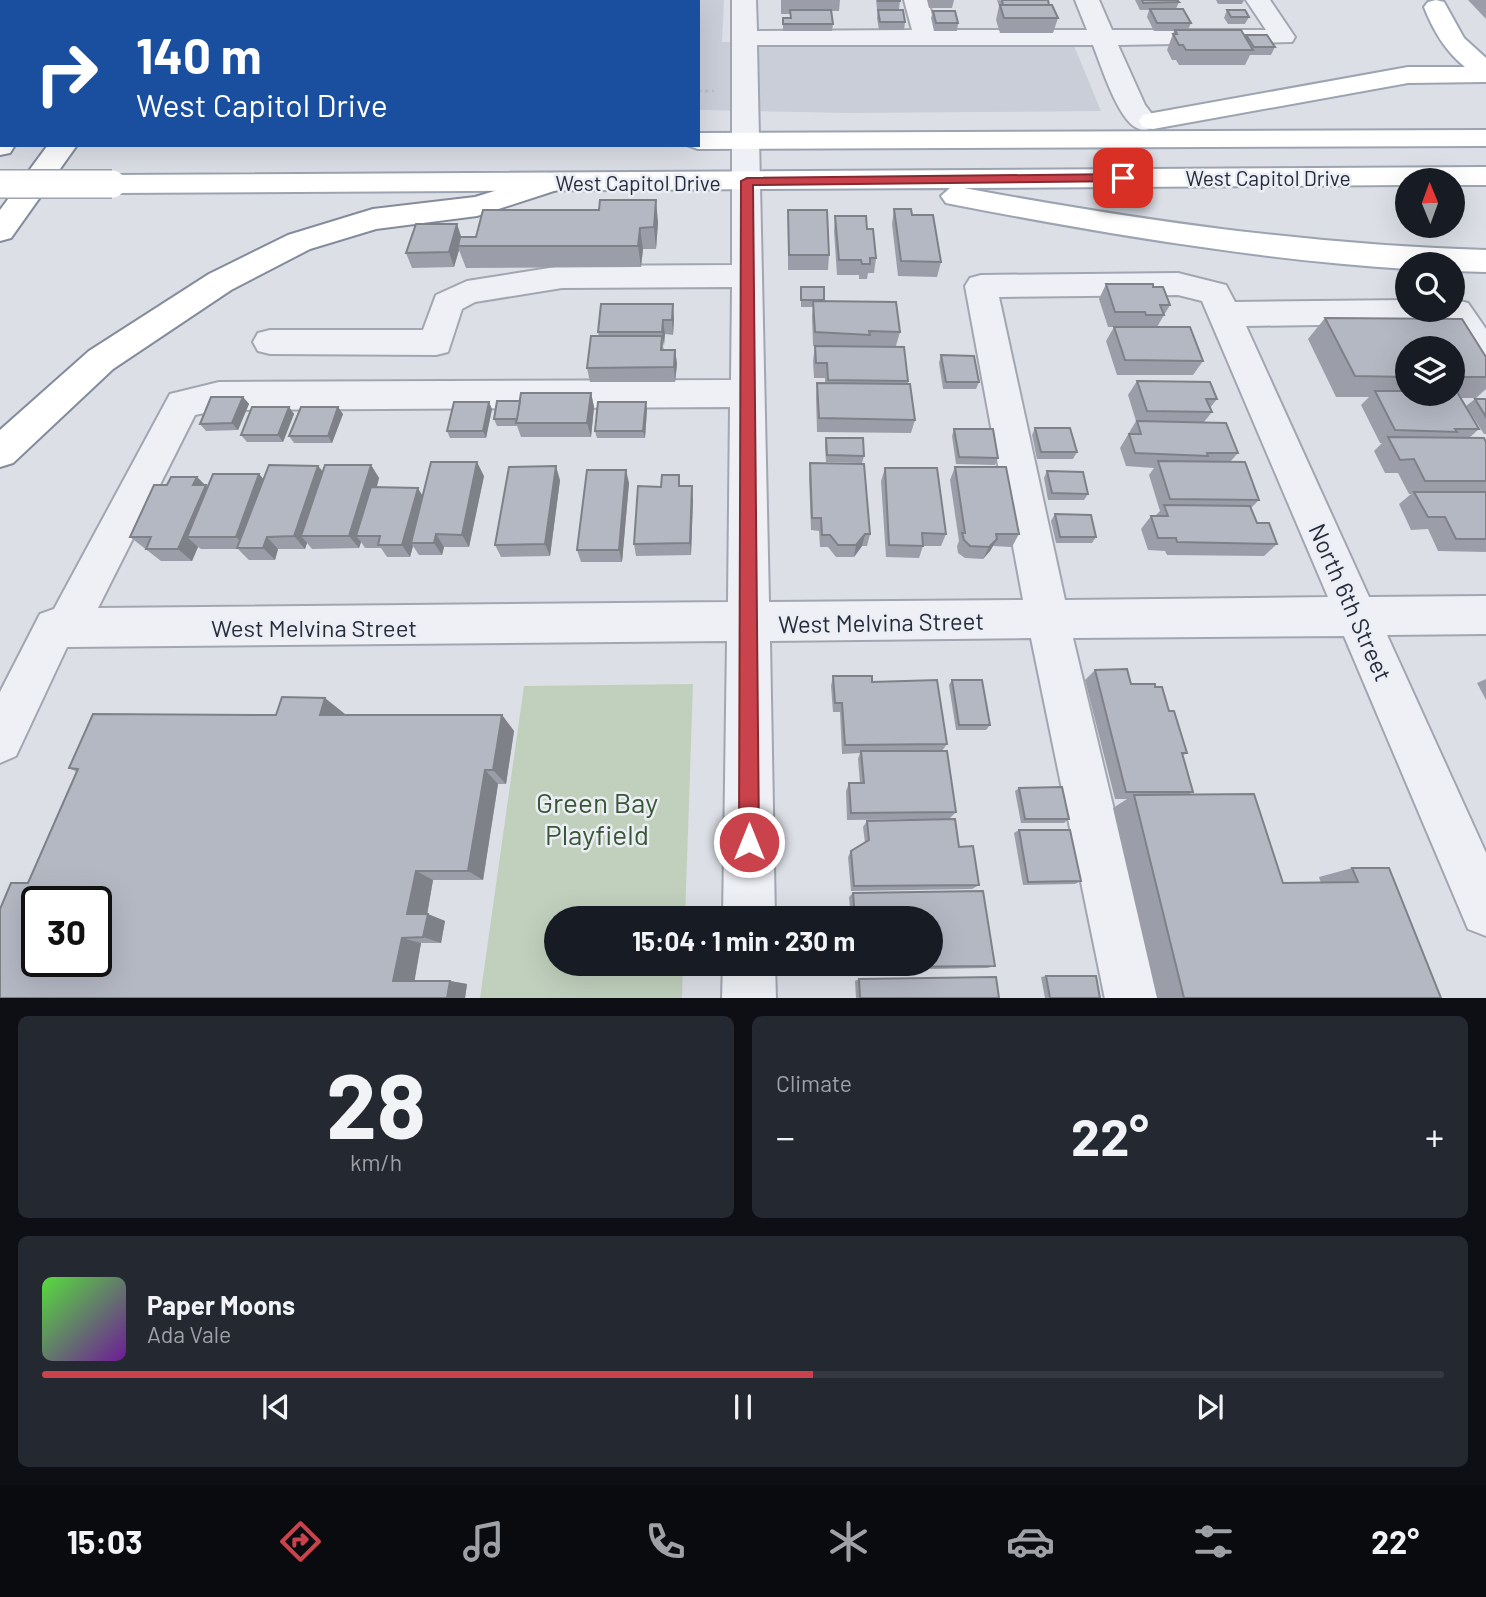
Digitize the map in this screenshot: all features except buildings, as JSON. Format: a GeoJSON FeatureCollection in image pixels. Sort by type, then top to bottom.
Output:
{"type":"FeatureCollection","features":[{"type":"Feature","properties":{"kind":"main road"},"geometry":{"type":"LineString","coordinates":[[1433,4],[1473,29],[1486,43]]}},
{"type":"Feature","properties":{"kind":"main road"},"geometry":{"type":"LineString","coordinates":[[1417,54],[1433,4]]}},
{"type":"Feature","properties":{"kind":"main road"},"geometry":{"type":"LineString","coordinates":[[1433,4],[1444,30],[1471,61],[1486,69]]}},
{"type":"Feature","properties":{"kind":"main road"},"geometry":{"type":"LineString","coordinates":[[1044,139],[1144,122],[1417,54],[1486,75]]}},
{"type":"Feature","properties":{"kind":"main road","name":"West Capitol Drive"},"geometry":{"type":"LineString","coordinates":[[700,141],[1486,138]]}},
{"type":"Feature","properties":{"kind":"main road"},"geometry":{"type":"LineString","coordinates":[[0,231],[62,147]]}},
{"type":"Feature","properties":{"kind":"main road","name":"West Capitol Drive"},"geometry":{"type":"LineString","coordinates":[[0,184],[1486,176]]}},
{"type":"Feature","properties":{"kind":"main road"},"geometry":{"type":"LineString","coordinates":[[872,180],[1125,228],[1329,253],[1486,261]]}},
{"type":"Feature","properties":{"kind":"main road"},"geometry":{"type":"LineString","coordinates":[[0,452],[101,360],[220,282],[299,242],[373,219],[477,206],[550,183]]}},
{"type":"Feature","properties":{"kind":"street"},"geometry":{"type":"LineString","coordinates":[[744,0],[748,276],[749,906]]}},
{"type":"Feature","properties":{"kind":"street"},"geometry":{"type":"LineString","coordinates":[[916,0],[926,38]]}},
{"type":"Feature","properties":{"kind":"street"},"geometry":{"type":"LineString","coordinates":[[1087,0],[1132,107],[1144,122]]}},
{"type":"Feature","properties":{"kind":"street"},"geometry":{"type":"LineString","coordinates":[[745,38],[1283,37],[1258,0]]}},
{"type":"Feature","properties":{"kind":"street"},"geometry":{"type":"LineString","coordinates":[[270,342],[436,343],[448,303],[467,292],[562,277],[748,276]]}},
{"type":"Feature","properties":{"kind":"street"},"geometry":{"type":"LineString","coordinates":[[1132,998],[1048,620],[981,286],[1178,284],[1220,304],[1456,311],[1486,355]]}},
{"type":"Feature","properties":{"kind":"street","name":"North 6th Street"},"geometry":{"type":"LineString","coordinates":[[1220,304],[1486,911]]}},
{"type":"Feature","properties":{"kind":"street"},"geometry":{"type":"LineString","coordinates":[[0,740],[55,628],[66,628],[183,404],[219,396],[748,393]]}},
{"type":"Feature","properties":{"kind":"street","name":"West Melvina Street"},"geometry":{"type":"LineString","coordinates":[[66,628],[1486,615]]}},
{"type":"Feature","properties":{"kind":"street"},"geometry":{"type":"LineString","coordinates":[[749,976],[749,998]]}},
{"type":"Feature","properties":{"kind":"path"},"geometry":{"type":"LineString","coordinates":[[700,91],[714,91]]}},
{"type":"Feature","properties":{"kind":"shaded area"},"geometry":{"type":"Polygon","coordinates":[[[700,0],[724,0],[722,42],[1072,41],[1101,111],[848,113],[700,110],[700,0]]]}},
{"type":"Feature","properties":{"kind":"green space","name":"Green Bay Playfield"},"geometry":{"type":"Polygon","coordinates":[[[693,684],[685,906],[544,906],[544,976],[683,976],[682,998],[480,998],[524,686],[693,684]]]}},
{"type":"Feature","properties":{"kind":"route"},"geometry":{"type":"LineString","coordinates":[[749,842],[747,181],[1123,178]]}}]}
